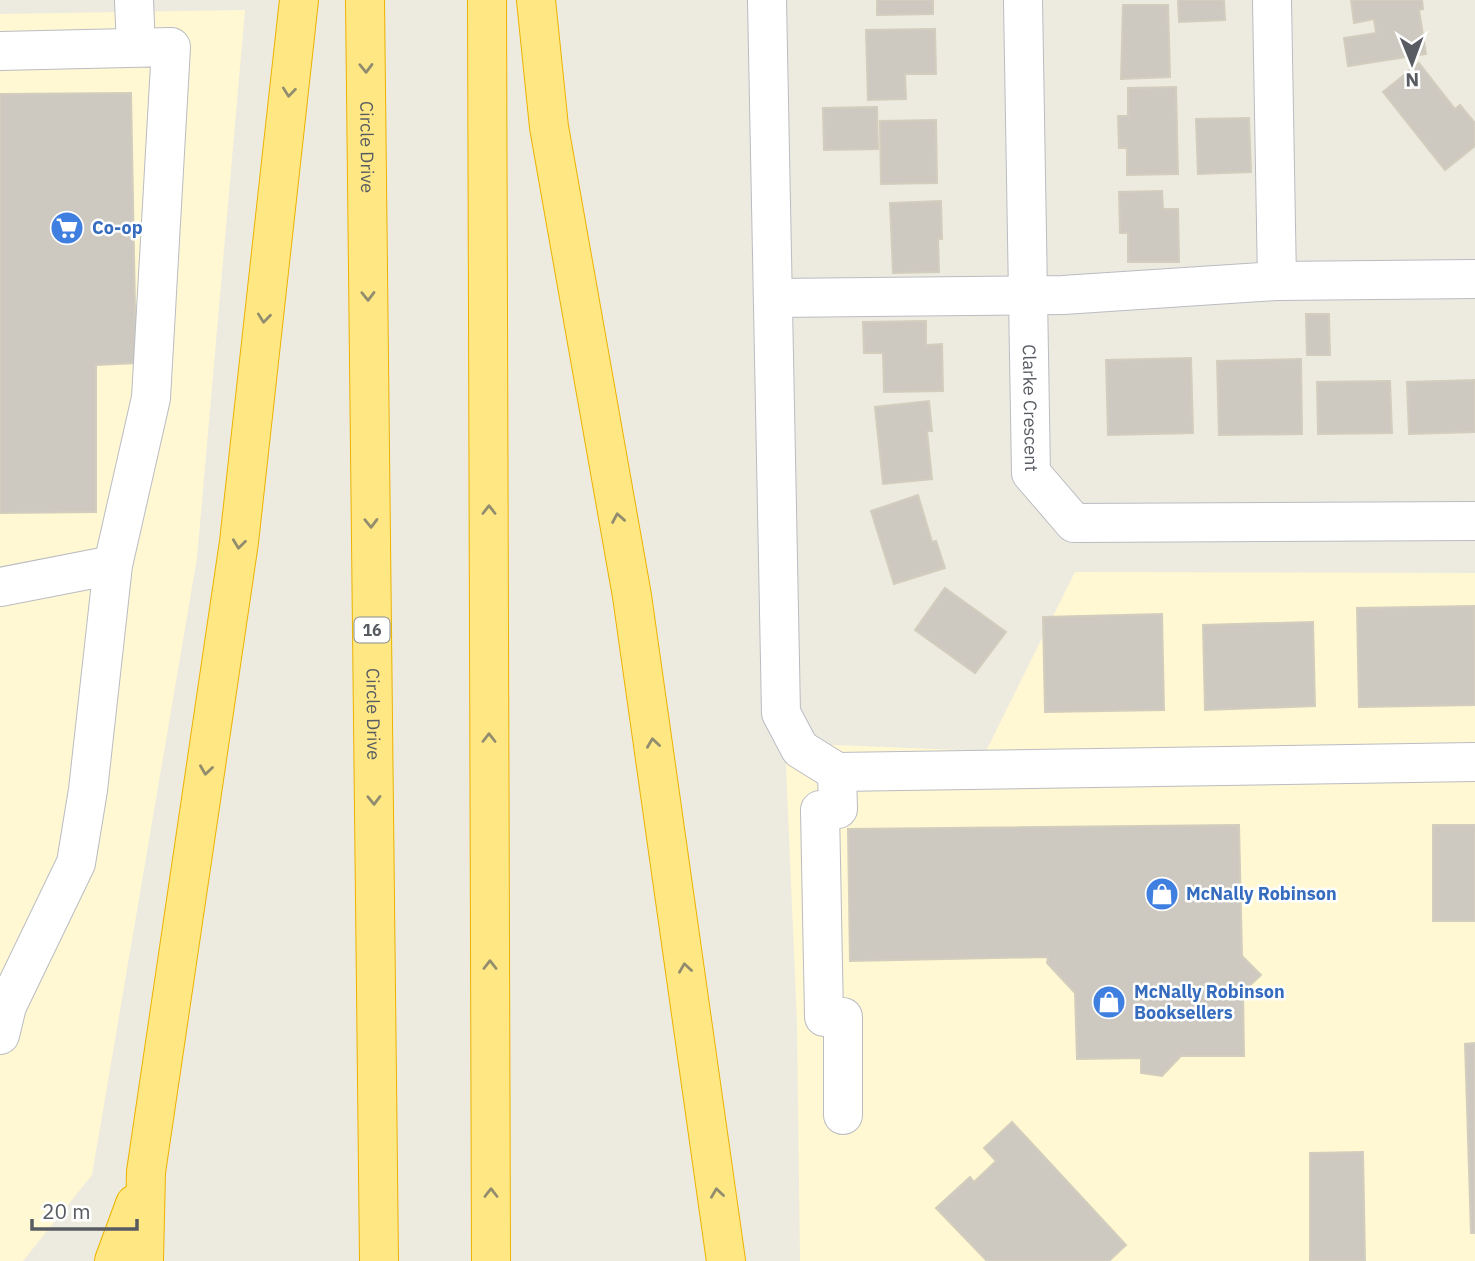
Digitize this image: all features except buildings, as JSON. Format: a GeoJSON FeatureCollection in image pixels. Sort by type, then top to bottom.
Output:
{"type":"FeatureCollection","features":[{"type":"Feature","properties":{"kind":"highway"},"geometry":{"type":"LineString","coordinates":[[144,1261],[146,1172],[239,541],[299,0]]}},
{"type":"Feature","properties":{"kind":"highway","name":"Circle Drive"},"geometry":{"type":"LineString","coordinates":[[365,0],[379,1261]]}},
{"type":"Feature","properties":{"kind":"highway"},"geometry":{"type":"LineString","coordinates":[[487,0],[491,1261]]}},
{"type":"Feature","properties":{"kind":"highway"},"geometry":{"type":"LineString","coordinates":[[536,0],[549,127],[632,596],[726,1261]]}},
{"type":"Feature","properties":{"kind":"highway"},"geometry":{"type":"LineString","coordinates":[[114,1261],[146,1172]]}},
{"type":"Feature","properties":{"kind":"street"},"geometry":{"type":"LineString","coordinates":[[134,0],[136,47]]}},
{"type":"Feature","properties":{"kind":"street"},"geometry":{"type":"LineString","coordinates":[[767,0],[781,713],[800,749],[837,772],[1475,762]]}},
{"type":"Feature","properties":{"kind":"street","name":"Clarke Crescent"},"geometry":{"type":"LineString","coordinates":[[1023,0],[1031,472],[1074,523],[1475,521]]}},
{"type":"Feature","properties":{"kind":"street"},"geometry":{"type":"LineString","coordinates":[[1272,0],[1277,281]]}},
{"type":"Feature","properties":{"kind":"street"},"geometry":{"type":"LineString","coordinates":[[0,51],[171,47],[151,398],[113,565],[88,790],[76,863],[2,1016]]}},
{"type":"Feature","properties":{"kind":"street"},"geometry":{"type":"LineString","coordinates":[[774,298],[1028,295],[1277,281],[1475,279]]}},
{"type":"Feature","properties":{"kind":"street"},"geometry":{"type":"LineString","coordinates":[[0,587],[113,565]]}},
{"type":"Feature","properties":{"kind":"street"},"geometry":{"type":"LineString","coordinates":[[837,772],[838,809],[820,810],[824,1017],[843,1017],[843,1115]]}},
{"type":"Feature","properties":{"kind":"shaded area"},"geometry":{"type":"Polygon","coordinates":[[[245,10],[197,558],[92,1175],[23,1261],[0,1261],[0,14],[245,10]]]}},
{"type":"Feature","properties":{"kind":"shaded area"},"geometry":{"type":"Polygon","coordinates":[[[1075,572],[1475,573],[1475,1261],[800,1261],[797,1023],[785,743],[986,751],[1075,572]]]}},
{"type":"Feature","properties":{"kind":"place","name":"Co-op"},"geometry":{"type":"Point","coordinates":[67,228]}},
{"type":"Feature","properties":{"kind":"place","name":"McNally Robinson"},"geometry":{"type":"Point","coordinates":[1162,894]}},
{"type":"Feature","properties":{"kind":"place","name":"McNally Robinson Booksellers"},"geometry":{"type":"Point","coordinates":[1109,1002]}}]}
